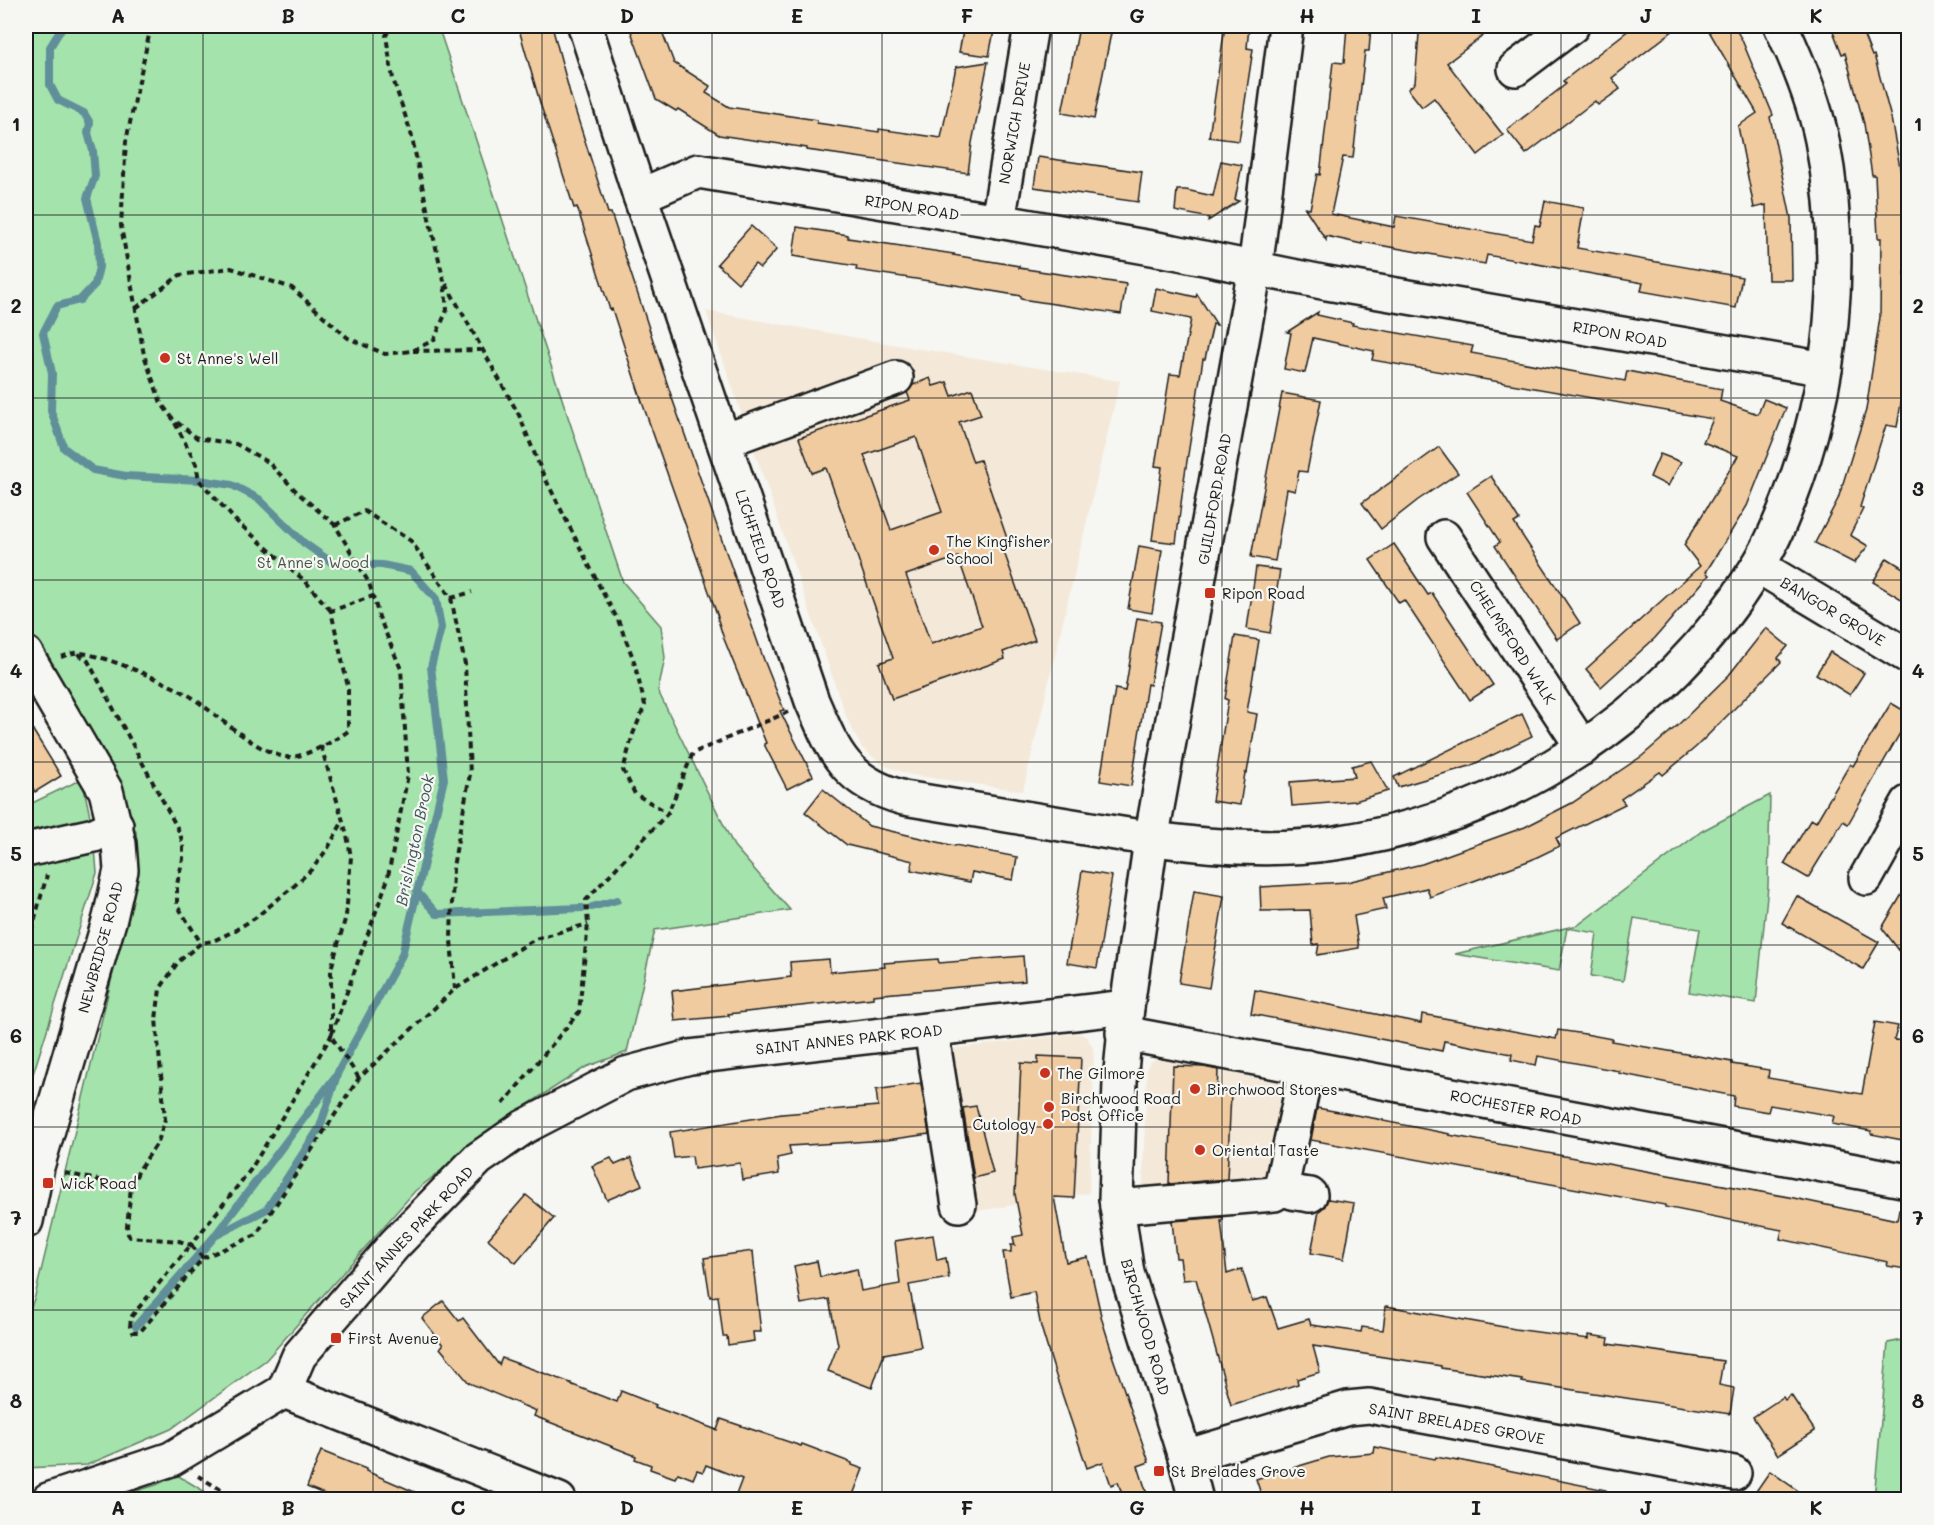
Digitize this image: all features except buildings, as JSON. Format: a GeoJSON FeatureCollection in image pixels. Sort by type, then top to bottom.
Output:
{"type":"FeatureCollection","features":[{"type":"Feature","properties":{"kind":"street","name":"LICHFIELD ROAD"},"geometry":{"type":"LineString","coordinates":[[585,26],[640,196],[812,701],[832,747],[840,758],[869,784],[904,798],[1151,840],[1226,847],[1296,848],[1369,837],[1432,820],[1487,801],[1541,774],[1583,748],[1647,699],[1683,664],[1712,631],[1758,566],[1783,516],[1804,461],[1816,416],[1825,369],[1833,283],[1833,222],[1827,170],[1815,114],[1781,26]]}},
{"type":"Feature","properties":{"kind":"street","name":"NORWICH DRIVE"},"geometry":{"type":"LineString","coordinates":[[998,221],[1031,26]]}},
{"type":"Feature","properties":{"kind":"street","name":"GUILDFORD ROAD"},"geometry":{"type":"LineString","coordinates":[[1125,1020],[1151,840],[1255,269],[1286,26]]}},
{"type":"Feature","properties":{"kind":"street"},"geometry":{"type":"LineString","coordinates":[[1515,69],[1572,26]]}},
{"type":"Feature","properties":{"kind":"street","name":"RIPON ROAD"},"geometry":{"type":"LineString","coordinates":[[640,196],[698,171],[998,221],[1174,252],[1327,284],[1825,369]]}},
{"type":"Feature","properties":{"kind":"street"},"geometry":{"type":"LineString","coordinates":[[724,441],[896,378]]}},
{"type":"Feature","properties":{"kind":"street","name":"CHELMSFORD WALK"},"geometry":{"type":"LineString","coordinates":[[1444,537],[1583,748]]}},
{"type":"Feature","properties":{"kind":"street","name":"BANGOR GROVE"},"geometry":{"type":"LineString","coordinates":[[1758,566],[1908,656]]}},
{"type":"Feature","properties":{"kind":"street","name":"NEWBRIDGE ROAD"},"geometry":{"type":"LineString","coordinates":[[26,1221],[37,1167],[110,918],[121,870],[116,825],[106,791],[29,659]]}},
{"type":"Feature","properties":{"kind":"street"},"geometry":{"type":"LineString","coordinates":[[1866,878],[1908,803]]}},
{"type":"Feature","properties":{"kind":"street"},"geometry":{"type":"LineString","coordinates":[[41,846],[94,835],[116,825]]}},
{"type":"Feature","properties":{"kind":"street","name":"SAINT ANNES PARK ROAD"},"geometry":{"type":"LineString","coordinates":[[284,1391],[299,1356],[395,1244],[478,1159],[524,1127],[626,1074],[690,1057],[931,1030],[1125,1020]]}},
{"type":"Feature","properties":{"kind":"street","name":"ROCHESTER ROAD"},"geometry":{"type":"LineString","coordinates":[[1125,1020],[1307,1067],[1908,1180]]}},
{"type":"Feature","properties":{"kind":"street","name":"BIRCHWOOD ROAD"},"geometry":{"type":"LineString","coordinates":[[1125,1020],[1120,1082],[1117,1207],[1127,1273],[1185,1456],[1196,1500]]}},
{"type":"Feature","properties":{"kind":"street"},"geometry":{"type":"LineString","coordinates":[[931,1030],[959,1205]]}},
{"type":"Feature","properties":{"kind":"street"},"geometry":{"type":"LineString","coordinates":[[1307,1067],[1282,1183],[1285,1189],[1310,1195]]}},
{"type":"Feature","properties":{"kind":"street"},"geometry":{"type":"LineString","coordinates":[[1117,1207],[1274,1194]]}},
{"type":"Feature","properties":{"kind":"street"},"geometry":{"type":"LineString","coordinates":[[48,1500],[171,1459],[284,1391],[559,1500]]}},
{"type":"Feature","properties":{"kind":"street","name":"SAINT BRELADES GROVE"},"geometry":{"type":"LineString","coordinates":[[1185,1456],[1348,1408],[1369,1406],[1734,1473]]}},
{"type":"Feature","properties":{"kind":"path"},"geometry":{"type":"LineString","coordinates":[[29,659],[75,652],[121,664],[191,696],[249,741],[279,756],[296,756],[339,738],[348,731],[348,687],[331,611],[306,582],[235,520],[199,480],[196,464],[173,419],[161,403],[144,355],[121,226],[126,141],[151,26]]}},
{"type":"Feature","properties":{"kind":"path"},"geometry":{"type":"LineString","coordinates":[[390,26],[386,36],[393,79],[411,133],[444,281],[447,310],[434,340],[412,351]]}},
{"type":"Feature","properties":{"kind":"path"},"geometry":{"type":"LineString","coordinates":[[136,308],[180,275],[231,268],[292,288],[348,338],[385,354],[412,351],[481,350]]}},
{"type":"Feature","properties":{"kind":"path"},"geometry":{"type":"LineString","coordinates":[[444,281],[519,415],[542,472],[618,620],[633,658],[645,705],[633,734],[624,770],[635,794],[668,813]]}},
{"type":"Feature","properties":{"kind":"path"},"geometry":{"type":"LineString","coordinates":[[173,419],[197,438],[236,444],[268,462],[299,494],[335,525],[369,583],[379,617],[400,669],[408,775],[387,880],[331,1036],[251,1169],[192,1246],[131,1317],[130,1327],[133,1332],[140,1332],[203,1258],[256,1235],[358,1078],[455,989],[535,939],[588,924]]}},
{"type":"Feature","properties":{"kind":"path"},"geometry":{"type":"LineString","coordinates":[[335,525],[364,511],[411,542],[451,598],[465,663],[470,774],[453,867],[451,940],[455,989]]}},
{"type":"Feature","properties":{"kind":"path"},"geometry":{"type":"LineString","coordinates":[[451,598],[471,592]]}},
{"type":"Feature","properties":{"kind":"path"},"geometry":{"type":"LineString","coordinates":[[331,611],[373,596]]}},
{"type":"Feature","properties":{"kind":"path"},"geometry":{"type":"LineString","coordinates":[[75,652],[88,661],[180,833],[183,859],[177,884],[177,905],[201,943]]}},
{"type":"Feature","properties":{"kind":"path"},"geometry":{"type":"LineString","coordinates":[[503,1104],[579,1012],[588,924],[586,900],[668,813],[693,753],[812,701]]}},
{"type":"Feature","properties":{"kind":"path"},"geometry":{"type":"LineString","coordinates":[[321,746],[350,846],[351,872],[346,916],[331,969],[331,1036],[358,1078]]}},
{"type":"Feature","properties":{"kind":"path"},"geometry":{"type":"LineString","coordinates":[[203,1258],[192,1246],[179,1241],[129,1235],[128,1213],[131,1187],[139,1170],[158,1142],[165,1119],[156,1020],[160,989],[178,962],[201,943],[234,931],[255,918],[294,886],[313,868],[328,848],[343,821]]}},
{"type":"Feature","properties":{"kind":"path"},"geometry":{"type":"LineString","coordinates":[[26,950],[41,846]]}},
{"type":"Feature","properties":{"kind":"path"},"geometry":{"type":"LineString","coordinates":[[37,1167],[131,1187]]}},
{"type":"Feature","properties":{"kind":"path"},"geometry":{"type":"LineString","coordinates":[[171,1459],[238,1500]]}},
{"type":"Feature","properties":{"kind":"shaded area","name":"The Kingfisher School"},"geometry":{"type":"Polygon","coordinates":[[[706,311],[914,348],[1120,381],[1023,791],[911,775],[883,765],[862,748],[847,719],[706,311]]]}},
{"type":"Feature","properties":{"kind":"shaded area"},"geometry":{"type":"Polygon","coordinates":[[[1079,1033],[1087,1037],[1093,1048],[1094,1060],[1089,1193],[970,1212],[942,1050],[1079,1033]]]}},
{"type":"Feature","properties":{"kind":"shaded area"},"geometry":{"type":"Polygon","coordinates":[[[1156,1059],[1295,1085],[1276,1191],[1142,1201],[1147,1068],[1150,1062],[1156,1059]]]}},
{"type":"Feature","properties":{"kind":"green space","name":"St Anne's Wood"},"geometry":{"type":"Polygon","coordinates":[[[26,26],[438,26],[623,582],[661,626],[665,658],[658,691],[734,846],[790,910],[655,930],[627,1052],[586,1067],[516,1112],[415,1191],[266,1360],[171,1429],[87,1465],[26,1468],[26,1321],[35,1296],[136,878],[136,832],[125,804],[26,639],[26,26]]]}},
{"type":"Feature","properties":{"kind":"green space"},"geometry":{"type":"Polygon","coordinates":[[[82,779],[94,835],[97,873],[26,1096],[26,806],[82,779]]]}},
{"type":"Feature","properties":{"kind":"green space"},"geometry":{"type":"Polygon","coordinates":[[[1770,795],[1768,886],[1756,1003],[1689,992],[1700,929],[1634,918],[1623,981],[1591,976],[1597,933],[1567,928],[1559,971],[1455,954],[1578,925],[1702,831],[1770,795]]]}},
{"type":"Feature","properties":{"kind":"green space"},"geometry":{"type":"Polygon","coordinates":[[[1908,1339],[1908,1499],[1874,1499],[1888,1343],[1908,1339]]]}},
{"type":"Feature","properties":{"kind":"green space"},"geometry":{"type":"Polygon","coordinates":[[[177,1475],[217,1499],[110,1499],[156,1485],[177,1475]]]}},
{"type":"Feature","properties":{"kind":"waterway","name":"Brislington Brook"},"geometry":{"type":"LineString","coordinates":[[63,26],[50,47],[50,85],[58,100],[84,113],[90,123],[88,133],[93,151],[95,176],[87,198],[98,243],[99,267],[95,284],[80,300],[57,306],[43,333],[52,373],[51,411],[64,448],[93,470],[126,476],[199,480],[232,485],[259,499],[304,543],[334,564],[382,565],[411,571],[436,599],[441,628],[431,667],[444,779],[402,955],[338,1072],[320,1127],[267,1209],[215,1236],[136,1326]]}},
{"type":"Feature","properties":{"kind":"waterway"},"geometry":{"type":"LineString","coordinates":[[417,892],[437,914],[582,908]]}},
{"type":"Feature","properties":{"kind":"waterway"},"geometry":{"type":"LineString","coordinates":[[592,907],[617,900]]}},
{"type":"Feature","properties":{"kind":"waterway","name":"Brislington Brook"},"geometry":{"type":"LineString","coordinates":[[217,1233],[335,1077]]}},
{"type":"Feature","properties":{"kind":"place","name":"St Anne's Well"},"geometry":{"type":"Point","coordinates":[165,358]}},
{"type":"Feature","properties":{"kind":"place","name":"The Kingfisher School"},"geometry":{"type":"Point","coordinates":[934,550]}},
{"type":"Feature","properties":{"kind":"place","name":"Ripon Road"},"geometry":{"type":"Point","coordinates":[1210,593]}},
{"type":"Feature","properties":{"kind":"place","name":"The Gilmore"},"geometry":{"type":"Point","coordinates":[1045,1073]}},
{"type":"Feature","properties":{"kind":"place","name":"Birchwood Stores"},"geometry":{"type":"Point","coordinates":[1195,1089]}},
{"type":"Feature","properties":{"kind":"place","name":"Birchwood Road Post Office"},"geometry":{"type":"Point","coordinates":[1049,1107]}},
{"type":"Feature","properties":{"kind":"place","name":"Cutology"},"geometry":{"type":"Point","coordinates":[1048,1124]}},
{"type":"Feature","properties":{"kind":"place","name":"Oriental Taste"},"geometry":{"type":"Point","coordinates":[1200,1150]}},
{"type":"Feature","properties":{"kind":"place","name":"Wick Road"},"geometry":{"type":"Point","coordinates":[48,1183]}},
{"type":"Feature","properties":{"kind":"place","name":"First Avenue"},"geometry":{"type":"Point","coordinates":[336,1338]}},
{"type":"Feature","properties":{"kind":"place","name":"St Brelades Grove"},"geometry":{"type":"Point","coordinates":[1159,1471]}}]}
